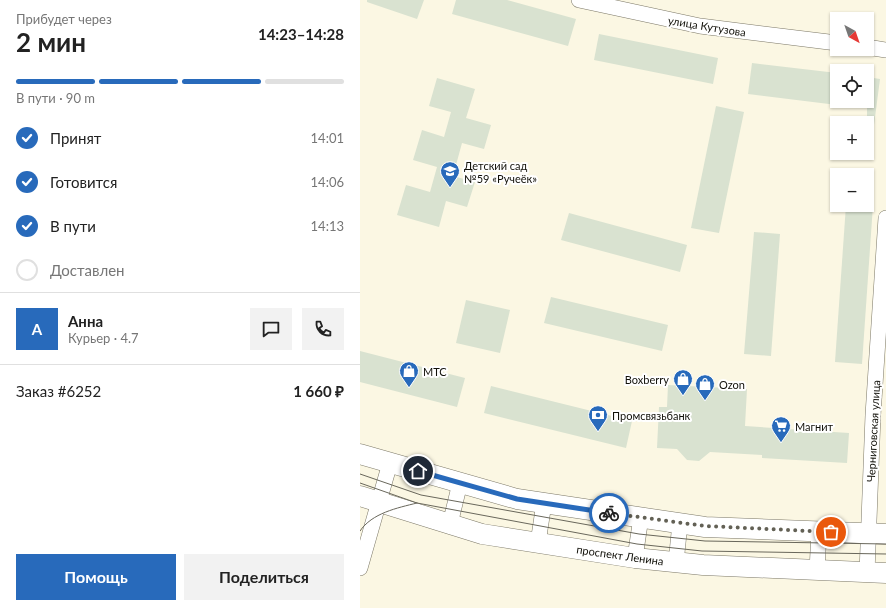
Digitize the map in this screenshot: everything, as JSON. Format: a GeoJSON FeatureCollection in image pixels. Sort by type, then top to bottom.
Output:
{"type":"FeatureCollection","features":[{"type":"Feature","properties":{"kind":"main road"},"geometry":{"type":"LineString","coordinates":[[360,454],[390,464],[517,499],[705,526],[877,533]]}},
{"type":"Feature","properties":{"kind":"main road","name":"проспект Ленина"},"geometry":{"type":"LineString","coordinates":[[360,496],[482,534],[635,558],[676,563],[876,573]]}},
{"type":"Feature","properties":{"kind":"street","name":"улица Кутузова"},"geometry":{"type":"LineString","coordinates":[[579,0],[700,26],[830,43]]}},
{"type":"Feature","properties":{"kind":"street"},"geometry":{"type":"LineString","coordinates":[[874,48],[886,50]]}},
{"type":"Feature","properties":{"kind":"street","name":"Черниговская улица"},"geometry":{"type":"LineString","coordinates":[[876,573],[877,533],[873,416],[886,218]]}},
{"type":"Feature","properties":{"kind":"street"},"geometry":{"type":"LineString","coordinates":[[360,568],[390,464]]}},
{"type":"Feature","properties":{"kind":"street"},"geometry":{"type":"LineString","coordinates":[[450,524],[460,483]]}},
{"type":"Feature","properties":{"kind":"street"},"geometry":{"type":"LineString","coordinates":[[538,543],[544,503]]}},
{"type":"Feature","properties":{"kind":"street"},"geometry":{"type":"LineString","coordinates":[[635,558],[641,517]]}},
{"type":"Feature","properties":{"kind":"street"},"geometry":{"type":"LineString","coordinates":[[676,563],[680,523]]}},
{"type":"Feature","properties":{"kind":"street"},"geometry":{"type":"LineString","coordinates":[[817,571],[819,531]]}},
{"type":"Feature","properties":{"kind":"building"},"geometry":{"type":"Polygon","coordinates":[[[367,0],[424,0],[417,19],[367,2],[367,0]]]}},
{"type":"Feature","properties":{"kind":"building"},"geometry":{"type":"Polygon","coordinates":[[[456,0],[507,0],[576,19],[568,46],[452,14],[456,0]]]}},
{"type":"Feature","properties":{"kind":"building"},"geometry":{"type":"Polygon","coordinates":[[[599,34],[718,58],[713,84],[594,60],[599,34]]]}},
{"type":"Feature","properties":{"kind":"building"},"geometry":{"type":"Polygon","coordinates":[[[752,63],[830,72],[830,104],[748,94],[752,63]]]}},
{"type":"Feature","properties":{"kind":"building"},"geometry":{"type":"Polygon","coordinates":[[[437,78],[475,89],[466,118],[491,125],[484,149],[462,143],[453,176],[475,182],[467,207],[446,201],[439,227],[397,215],[406,185],[430,192],[437,167],[413,160],[422,130],[444,137],[451,112],[429,106],[437,78]]]}},
{"type":"Feature","properties":{"kind":"building"},"geometry":{"type":"Polygon","coordinates":[[[874,78],[880,79],[874,125],[874,116],[867,116],[867,108],[874,108],[874,78]]]}},
{"type":"Feature","properties":{"kind":"building"},"geometry":{"type":"Polygon","coordinates":[[[716,106],[744,112],[719,233],[691,228],[716,106]]]}},
{"type":"Feature","properties":{"kind":"building"},"geometry":{"type":"Polygon","coordinates":[[[846,212],[873,212],[862,364],[835,362],[846,212]]]}},
{"type":"Feature","properties":{"kind":"building"},"geometry":{"type":"Polygon","coordinates":[[[569,213],[687,245],[680,272],[561,240],[569,213]]]}},
{"type":"Feature","properties":{"kind":"building"},"geometry":{"type":"Polygon","coordinates":[[[754,232],[780,234],[771,356],[744,354],[754,232]]]}},
{"type":"Feature","properties":{"kind":"building"},"geometry":{"type":"Polygon","coordinates":[[[551,297],[668,325],[662,351],[544,323],[551,297]]]}},
{"type":"Feature","properties":{"kind":"building"},"geometry":{"type":"Polygon","coordinates":[[[466,300],[510,310],[500,353],[456,343],[466,300]]]}},
{"type":"Feature","properties":{"kind":"building"},"geometry":{"type":"Polygon","coordinates":[[[360,351],[465,378],[457,407],[360,382],[360,351]]]}},
{"type":"Feature","properties":{"kind":"building"},"geometry":{"type":"Polygon","coordinates":[[[668,385],[747,389],[745,426],[849,433],[847,463],[762,458],[762,455],[710,452],[699,461],[687,460],[677,449],[657,448],[659,407],[667,407],[668,385]]]}},
{"type":"Feature","properties":{"kind":"building"},"geometry":{"type":"Polygon","coordinates":[[[491,386],[632,421],[626,448],[484,413],[491,386]]]}},
{"type":"Feature","properties":{"kind":"tram line"},"geometry":{"type":"LineString","coordinates":[[360,474],[421,495],[639,534],[705,541],[886,544]]}},
{"type":"Feature","properties":{"kind":"tram line"},"geometry":{"type":"LineString","coordinates":[[360,483],[417,503],[637,544],[702,551],[886,554]]}},
{"type":"Feature","properties":{"kind":"tram line"},"geometry":{"type":"LineString","coordinates":[[360,531],[371,520],[386,512],[417,503]]}},
{"type":"Feature","properties":{"kind":"way so far"},"geometry":{"type":"LineString","coordinates":[[609,513],[705,526],[831,532]]}},
{"type":"Feature","properties":{"kind":"place","name":"Детский сад №59 «Ручеёк»"},"geometry":{"type":"Point","coordinates":[450,188]}},
{"type":"Feature","properties":{"kind":"place","name":"МТС"},"geometry":{"type":"Point","coordinates":[409,388]}},
{"type":"Feature","properties":{"kind":"place","name":"Boxberry"},"geometry":{"type":"Point","coordinates":[683,396]}},
{"type":"Feature","properties":{"kind":"place","name":"Ozon"},"geometry":{"type":"Point","coordinates":[705,401]}},
{"type":"Feature","properties":{"kind":"place","name":"Промсвязьбанк"},"geometry":{"type":"Point","coordinates":[598,432]}},
{"type":"Feature","properties":{"kind":"place","name":"Магнит"},"geometry":{"type":"Point","coordinates":[781,443]}},
{"type":"Feature","properties":{"kind":"route"},"geometry":{"type":"LineString","coordinates":[[418,471],[517,499],[609,513]]}}]}
